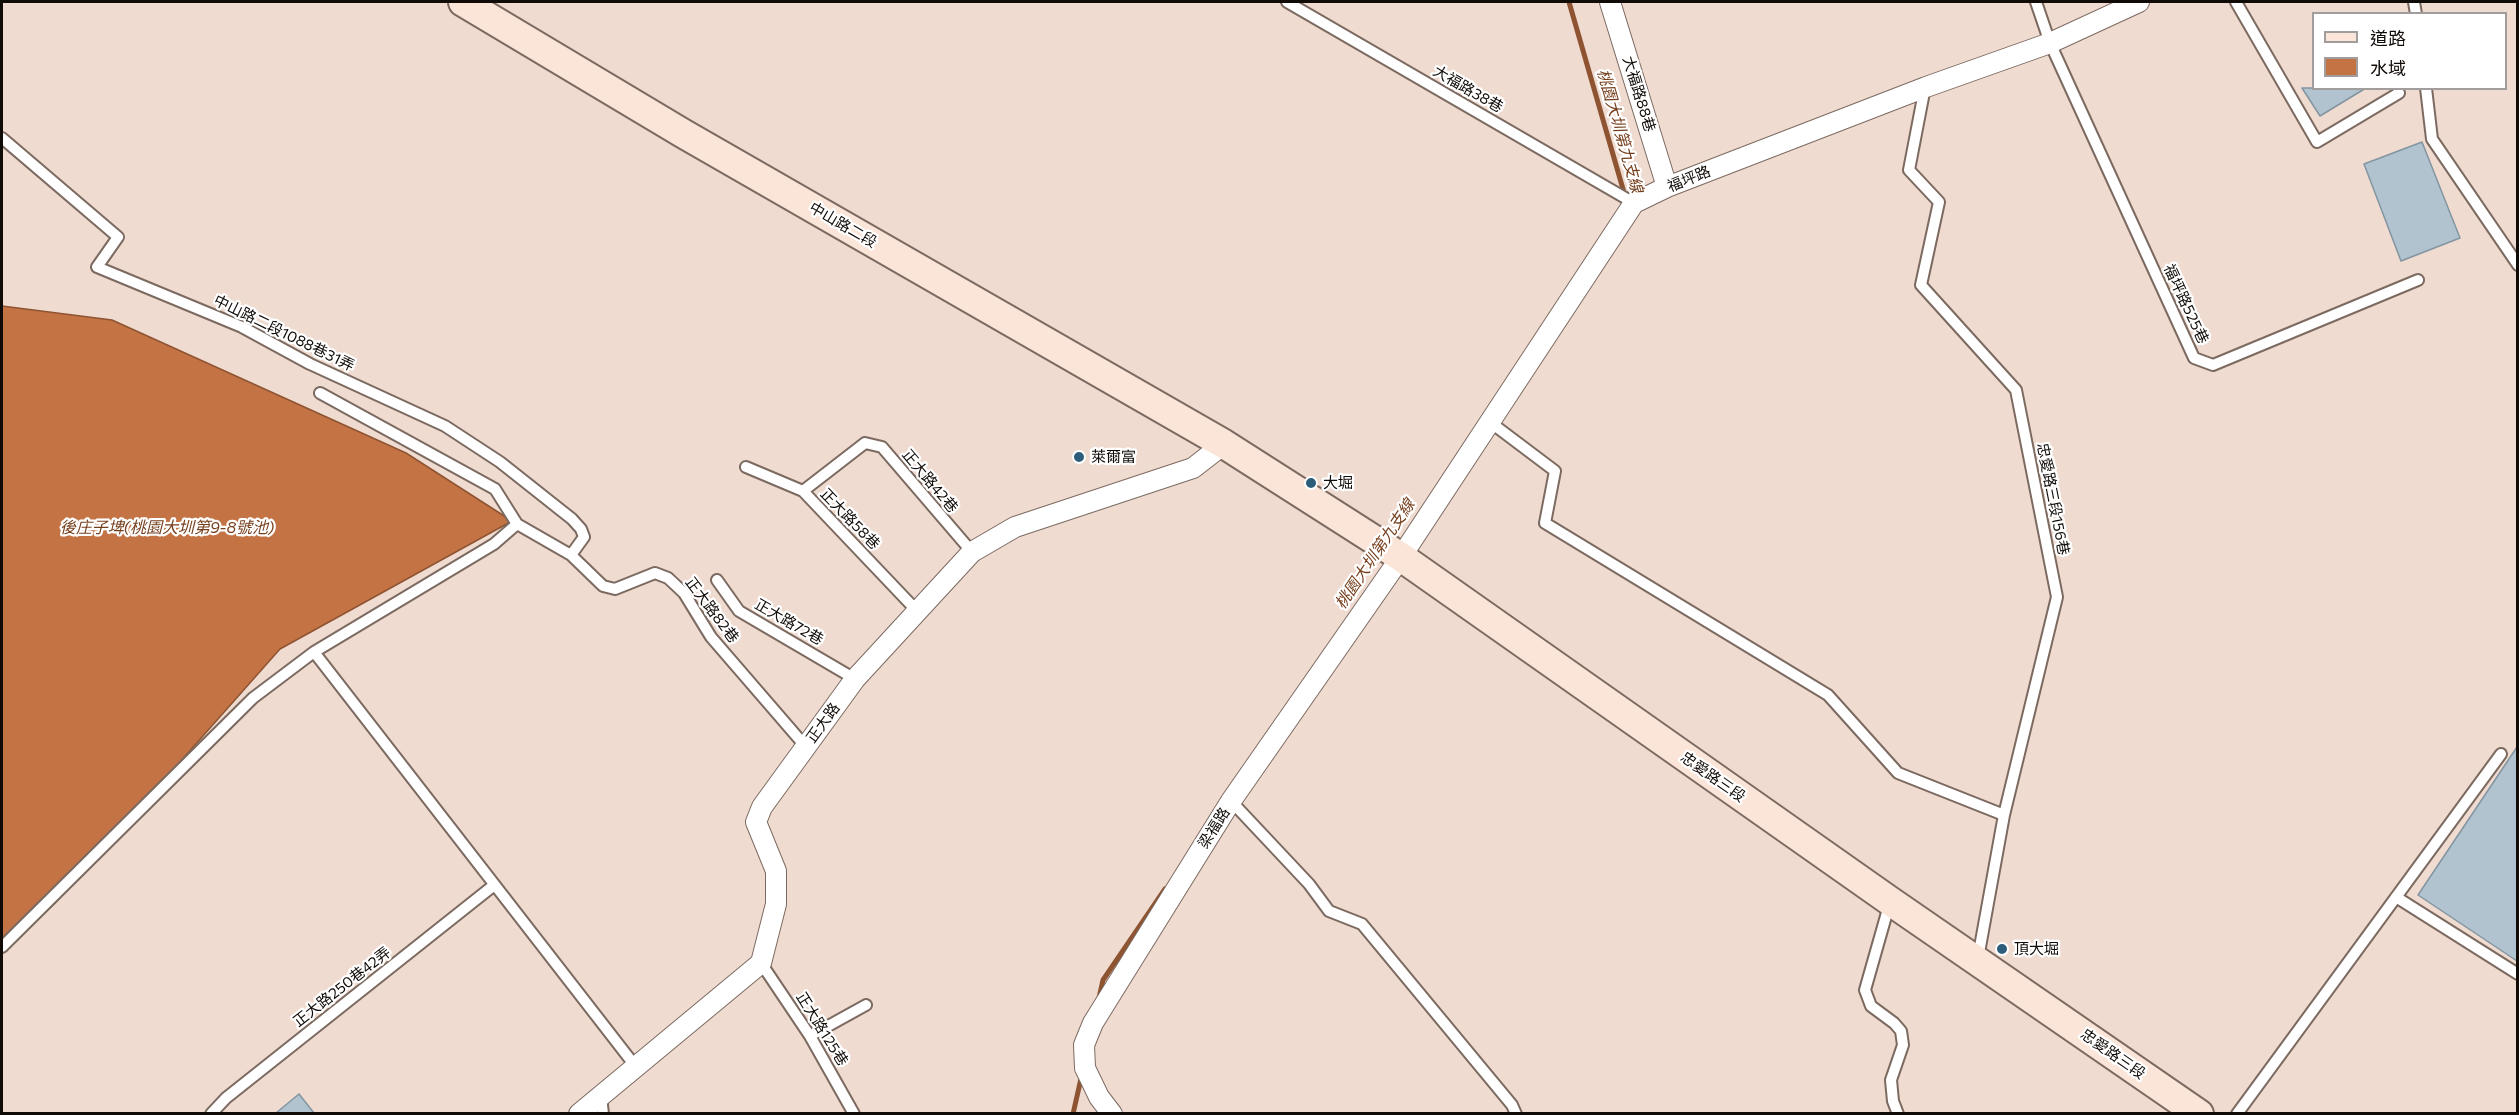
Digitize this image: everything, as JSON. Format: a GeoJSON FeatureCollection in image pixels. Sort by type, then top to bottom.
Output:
{"type":"FeatureCollection","features":[{"type":"Feature","properties":{"kind":"main road","name":"中山路二段"},"geometry":{"type":"LineString","coordinates":[[463,2],[684,134],[1224,444]]}},
{"type":"Feature","properties":{"kind":"main road","name":"忠愛路三段"},"geometry":{"type":"LineString","coordinates":[[1224,444],[1395,554],[1890,901],[2199,1113]]}},
{"type":"Feature","properties":{"kind":"street","name":"大福路88巷"},"geometry":{"type":"LineString","coordinates":[[1610,2],[1667,187]]}},
{"type":"Feature","properties":{"kind":"street","name":"福坪路"},"geometry":{"type":"LineString","coordinates":[[1634,203],[1667,187],[1926,87],[2049,43],[2139,2]]}},
{"type":"Feature","properties":{"kind":"street"},"geometry":{"type":"LineString","coordinates":[[1395,554],[1490,422],[1634,203]]}},
{"type":"Feature","properties":{"kind":"street","name":"正大路"},"geometry":{"type":"LineString","coordinates":[[761,963],[776,904],[776,871],[756,822],[762,807],[855,679],[972,552],[1015,526],[1193,468],[1224,444]]}},
{"type":"Feature","properties":{"kind":"street","name":"梁福路"},"geometry":{"type":"LineString","coordinates":[[1112,1113],[1099,1097],[1085,1068],[1084,1045],[1093,1023],[1231,801],[1395,554]]}},
{"type":"Feature","properties":{"kind":"street"},"geometry":{"type":"LineString","coordinates":[[579,1113],[602,1105],[636,1067],[761,963]]}},
{"type":"Feature","properties":{"kind":"lane","name":"大福路38巷"},"geometry":{"type":"LineString","coordinates":[[1287,2],[1634,203]]}},
{"type":"Feature","properties":{"kind":"lane","name":"福坪路525巷"},"geometry":{"type":"LineString","coordinates":[[2036,2],[2049,43],[2194,358],[2213,365],[2418,280]]}},
{"type":"Feature","properties":{"kind":"lane"},"geometry":{"type":"LineString","coordinates":[[2236,2],[2317,142],[2398,93]]}},
{"type":"Feature","properties":{"kind":"lane","name":"忠愛路三段156巷"},"geometry":{"type":"LineString","coordinates":[[1926,87],[1909,170],[1939,202],[1921,285],[2016,390],[2057,597],[2004,814],[1977,961]]}},
{"type":"Feature","properties":{"kind":"lane"},"geometry":{"type":"LineString","coordinates":[[2426,90],[2432,139],[2517,266]]}},
{"type":"Feature","properties":{"kind":"lane","name":"中山路二段1088巷31弄"},"geometry":{"type":"LineString","coordinates":[[2,138],[118,237],[97,267],[242,327],[310,364],[445,426],[500,462],[572,519],[581,529],[584,537],[571,555]]}},
{"type":"Feature","properties":{"kind":"lane"},"geometry":{"type":"LineString","coordinates":[[2,947],[253,698],[314,652],[494,544],[517,524],[495,489],[320,393]]}},
{"type":"Feature","properties":{"kind":"lane"},"geometry":{"type":"LineString","coordinates":[[1490,422],[1555,471],[1545,523],[1828,695],[1898,772],[2004,814]]}},
{"type":"Feature","properties":{"kind":"lane","name":"正大路42巷"},"geometry":{"type":"LineString","coordinates":[[803,491],[865,443],[882,447],[972,552]]}},
{"type":"Feature","properties":{"kind":"lane","name":"正大路58巷"},"geometry":{"type":"LineString","coordinates":[[746,467],[803,491],[918,612]]}},
{"type":"Feature","properties":{"kind":"lane","name":"正大路82巷"},"geometry":{"type":"LineString","coordinates":[[517,524],[571,555],[603,586],[615,589],[655,573],[668,578],[684,593],[711,637],[806,747]]}},
{"type":"Feature","properties":{"kind":"lane","name":"正大路72巷"},"geometry":{"type":"LineString","coordinates":[[717,580],[739,611],[855,679]]}},
{"type":"Feature","properties":{"kind":"lane"},"geometry":{"type":"LineString","coordinates":[[314,652],[493,886],[636,1067]]}},
{"type":"Feature","properties":{"kind":"lane"},"geometry":{"type":"LineString","coordinates":[[2237,1113],[2501,754]]}},
{"type":"Feature","properties":{"kind":"lane"},"geometry":{"type":"LineString","coordinates":[[1231,801],[1309,884],[1329,911],[1362,924],[1512,1105],[1516,1113]]}},
{"type":"Feature","properties":{"kind":"lane","name":"正大路250巷42弄"},"geometry":{"type":"LineString","coordinates":[[211,1113],[226,1098],[493,886]]}},
{"type":"Feature","properties":{"kind":"lane"},"geometry":{"type":"LineString","coordinates":[[2396,897],[2517,974]]}},
{"type":"Feature","properties":{"kind":"lane"},"geometry":{"type":"LineString","coordinates":[[1890,901],[1865,990],[1871,1006],[1894,1023],[1900,1031],[1903,1045],[1892,1080],[1893,1101],[1898,1113]]}},
{"type":"Feature","properties":{"kind":"lane","name":"正大路125巷"},"geometry":{"type":"LineString","coordinates":[[761,963],[810,1036],[854,1113]]}},
{"type":"Feature","properties":{"kind":"lane"},"geometry":{"type":"LineString","coordinates":[[810,1036],[866,1005]]}},
{"type":"Feature","properties":{"kind":"water","name":"後庄子埤(桃園大圳第9-8號池)"},"geometry":{"type":"Polygon","coordinates":[[[2,306],[112,320],[406,453],[512,521],[280,649],[55,903],[2,950],[2,306]]]}},
{"type":"Feature","properties":{"kind":"building"},"geometry":{"type":"Polygon","coordinates":[[[2302,88],[2363,90],[2320,116],[2302,88]]]}},
{"type":"Feature","properties":{"kind":"building"},"geometry":{"type":"Polygon","coordinates":[[[2422,142],[2460,238],[2401,261],[2364,164],[2422,142]]]}},
{"type":"Feature","properties":{"kind":"building"},"geometry":{"type":"Polygon","coordinates":[[[2517,747],[2517,961],[2418,895],[2517,747]]]}},
{"type":"Feature","properties":{"kind":"building"},"geometry":{"type":"Polygon","coordinates":[[[299,1094],[314,1113],[276,1113],[299,1094]]]}},
{"type":"Feature","properties":{"kind":"waterway","name":"桃園大圳第九支線"},"geometry":{"type":"LineString","coordinates":[[1569,2],[1625,196]]}},
{"type":"Feature","properties":{"kind":"waterway","name":"桃園大圳第九支線"},"geometry":{"type":"LineString","coordinates":[[1099,998],[1103,980],[1165,889]]}},
{"type":"Feature","properties":{"kind":"waterway","name":"桃園大圳第九支線"},"geometry":{"type":"LineString","coordinates":[[1073,1114],[1082,1074]]}},
{"type":"Feature","properties":{"kind":"place","name":"萊爾富"},"geometry":{"type":"Point","coordinates":[1079,457]}},
{"type":"Feature","properties":{"kind":"place","name":"大堀"},"geometry":{"type":"Point","coordinates":[1311,483]}},
{"type":"Feature","properties":{"kind":"place","name":"頂大堀"},"geometry":{"type":"Point","coordinates":[2002,949]}}]}
